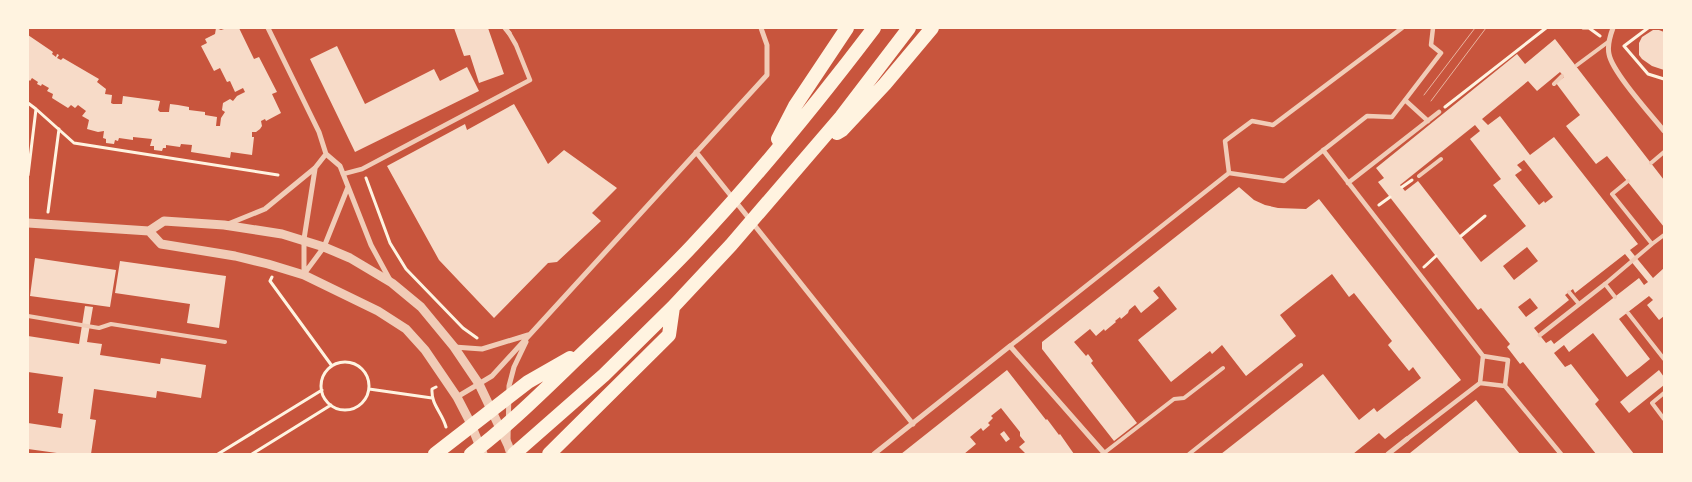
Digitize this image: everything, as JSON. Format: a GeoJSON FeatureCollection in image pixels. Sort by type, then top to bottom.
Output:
{"type":"FeatureCollection","features":[{"type":"Feature","properties":{"kind":"highway"},"geometry":{"type":"LineString","coordinates":[[766,162],[795,106],[847,28]]}},
{"type":"Feature","properties":{"kind":"highway"},"geometry":{"type":"LineString","coordinates":[[471,454],[519,414],[692,246],[828,88],[874,28]]}},
{"type":"Feature","properties":{"kind":"highway"},"geometry":{"type":"LineString","coordinates":[[511,451],[604,375],[673,308],[732,245],[821,142],[909,28]]}},
{"type":"Feature","properties":{"kind":"highway"},"geometry":{"type":"LineString","coordinates":[[821,142],[842,130],[885,84],[932,28]]}},
{"type":"Feature","properties":{"kind":"highway"},"geometry":{"type":"LineString","coordinates":[[549,454],[670,335],[673,308]]}},
{"type":"Feature","properties":{"kind":"highway"},"geometry":{"type":"LineString","coordinates":[[434,454],[528,382],[590,346]]}},
{"type":"Feature","properties":{"kind":"street"},"geometry":{"type":"LineString","coordinates":[[268,28],[319,132],[326,154],[340,166],[371,245],[392,283]]}},
{"type":"Feature","properties":{"kind":"street"},"geometry":{"type":"LineString","coordinates":[[343,174],[362,169],[530,80],[516,45],[506,28]]}},
{"type":"Feature","properties":{"kind":"street"},"geometry":{"type":"LineString","coordinates":[[457,397],[492,376],[767,75],[767,44],[761,28]]}},
{"type":"Feature","properties":{"kind":"street"},"geometry":{"type":"LineString","coordinates":[[1229,173],[1225,141],[1252,121],[1273,125],[1402,28]]}},
{"type":"Feature","properties":{"kind":"street"},"geometry":{"type":"LineString","coordinates":[[874,454],[1229,173],[1284,181],[1367,116],[1392,117],[1441,53],[1431,45],[1433,28]]}},
{"type":"Feature","properties":{"kind":"street"},"geometry":{"type":"LineString","coordinates":[[1613,28],[1608,42],[1608,55],[1620,76],[1664,132]]}},
{"type":"Feature","properties":{"kind":"street"},"geometry":{"type":"LineString","coordinates":[[1405,100],[1428,121]]}},
{"type":"Feature","properties":{"kind":"street"},"geometry":{"type":"LineString","coordinates":[[1348,184],[1439,112]]}},
{"type":"Feature","properties":{"kind":"street"},"geometry":{"type":"LineString","coordinates":[[1323,150],[1483,356],[1508,360]]}},
{"type":"Feature","properties":{"kind":"street"},"geometry":{"type":"LineString","coordinates":[[696,152],[913,424]]}},
{"type":"Feature","properties":{"kind":"street"},"geometry":{"type":"LineString","coordinates":[[224,225],[265,208],[315,168],[326,154]]}},
{"type":"Feature","properties":{"kind":"street"},"geometry":{"type":"LineString","coordinates":[[304,275],[304,239],[315,168]]}},
{"type":"Feature","properties":{"kind":"street"},"geometry":{"type":"LineString","coordinates":[[304,275],[324,247],[348,187]]}},
{"type":"Feature","properties":{"kind":"street"},"geometry":{"type":"LineString","coordinates":[[28,223],[149,230],[164,221],[252,228],[304,239],[350,258],[392,283],[421,308],[454,347],[478,384],[511,451]]}},
{"type":"Feature","properties":{"kind":"street"},"geometry":{"type":"LineString","coordinates":[[149,230],[161,244],[235,256],[304,275],[378,311],[406,329],[425,350],[457,397],[483,454]]}},
{"type":"Feature","properties":{"kind":"street"},"geometry":{"type":"LineString","coordinates":[[1540,335],[1605,284]]}},
{"type":"Feature","properties":{"kind":"street"},"geometry":{"type":"LineString","coordinates":[[454,347],[482,349],[529,335]]}},
{"type":"Feature","properties":{"kind":"street"},"geometry":{"type":"LineString","coordinates":[[511,451],[509,386],[514,367],[529,335]]}},
{"type":"Feature","properties":{"kind":"street"},"geometry":{"type":"LineString","coordinates":[[1010,346],[1104,454]]}},
{"type":"Feature","properties":{"kind":"street"},"geometry":{"type":"LineString","coordinates":[[1505,386],[1508,360],[1513,355]]}},
{"type":"Feature","properties":{"kind":"street"},"geometry":{"type":"LineString","coordinates":[[1480,383],[1483,356]]}},
{"type":"Feature","properties":{"kind":"street"},"geometry":{"type":"LineString","coordinates":[[1388,454],[1480,383],[1505,386],[1561,454]]}},
{"type":"Feature","properties":{"kind":"lane"},"geometry":{"type":"LineString","coordinates":[[1577,64],[1608,42]]}},
{"type":"Feature","properties":{"kind":"lane"},"geometry":{"type":"LineString","coordinates":[[1554,84],[1562,76]]}},
{"type":"Feature","properties":{"kind":"lane"},"geometry":{"type":"LineString","coordinates":[[1651,163],[1664,152]]}},
{"type":"Feature","properties":{"kind":"lane"},"geometry":{"type":"LineString","coordinates":[[1418,176],[1441,160]]}},
{"type":"Feature","properties":{"kind":"lane"},"geometry":{"type":"LineString","coordinates":[[1628,182],[1612,194],[1652,244]]}},
{"type":"Feature","properties":{"kind":"lane"},"geometry":{"type":"LineString","coordinates":[[1615,297],[1605,284],[1664,235]]}},
{"type":"Feature","properties":{"kind":"lane"},"geometry":{"type":"LineString","coordinates":[[1569,292],[1579,304]]}},
{"type":"Feature","properties":{"kind":"lane"},"geometry":{"type":"LineString","coordinates":[[1628,313],[1664,359]]}},
{"type":"Feature","properties":{"kind":"lane"},"geometry":{"type":"LineString","coordinates":[[28,316],[99,328],[111,324],[225,342]]}},
{"type":"Feature","properties":{"kind":"lane"},"geometry":{"type":"LineString","coordinates":[[1189,454],[1301,365]]}},
{"type":"Feature","properties":{"kind":"lane"},"geometry":{"type":"LineString","coordinates":[[1104,454],[1174,399],[1184,398],[1223,368]]}},
{"type":"Feature","properties":{"kind":"lane"},"geometry":{"type":"LineString","coordinates":[[1664,393],[1652,403],[1664,419]]}},
{"type":"Feature","properties":{"kind":"lane"},"geometry":{"type":"LineString","coordinates":[[444,454],[470,422]]}},
{"type":"Feature","properties":{"kind":"path"},"geometry":{"type":"LineString","coordinates":[[1439,112],[1546,28]]}},
{"type":"Feature","properties":{"kind":"path"},"geometry":{"type":"LineString","coordinates":[[1583,28],[1588,28],[1608,42]]}},
{"type":"Feature","properties":{"kind":"path"},"geometry":{"type":"LineString","coordinates":[[1648,28],[1624,46],[1648,74],[1664,79]]}},
{"type":"Feature","properties":{"kind":"path"},"geometry":{"type":"LineString","coordinates":[[28,103],[74,143],[278,175]]}},
{"type":"Feature","properties":{"kind":"path"},"geometry":{"type":"LineString","coordinates":[[28,175],[36,109]]}},
{"type":"Feature","properties":{"kind":"path"},"geometry":{"type":"LineString","coordinates":[[46,225],[59,129]]}},
{"type":"Feature","properties":{"kind":"path"},"geometry":{"type":"LineString","coordinates":[[362,169],[390,243],[406,269],[463,328],[484,342]]}},
{"type":"Feature","properties":{"kind":"path"},"geometry":{"type":"LineString","coordinates":[[1461,236],[1485,216]]}},
{"type":"Feature","properties":{"kind":"path"},"geometry":{"type":"LineString","coordinates":[[274,266],[270,281],[332,366]]}},
{"type":"Feature","properties":{"kind":"path"},"geometry":{"type":"LineString","coordinates":[[339,363],[355,364],[366,374],[369,390],[361,403],[354,408],[347,410],[339,409],[332,405],[324,396],[322,390],[323,376],[332,366],[339,363]]}},
{"type":"Feature","properties":{"kind":"path"},"geometry":{"type":"LineString","coordinates":[[218,454],[322,390]]}},
{"type":"Feature","properties":{"kind":"path"},"geometry":{"type":"LineString","coordinates":[[369,390],[432,398]]}},
{"type":"Feature","properties":{"kind":"path"},"geometry":{"type":"LineString","coordinates":[[252,454],[332,405]]}},
{"type":"Feature","properties":{"kind":"building"},"geometry":{"type":"Polygon","coordinates":[[[216,28],[221,30],[239,28],[254,59],[259,57],[277,92],[272,94],[281,113],[266,121],[265,119],[261,121],[262,126],[260,129],[252,132],[252,137],[254,137],[252,155],[231,152],[230,158],[191,152],[192,145],[181,144],[180,147],[166,145],[166,148],[163,148],[162,151],[154,150],[154,146],[150,146],[152,139],[133,137],[133,140],[119,138],[118,141],[115,140],[114,144],[106,143],[106,139],[103,138],[104,131],[98,132],[87,129],[89,120],[82,116],[86,111],[78,105],[75,108],[71,105],[68,108],[52,98],[53,94],[47,91],[49,88],[42,84],[41,86],[37,84],[38,82],[32,78],[30,81],[28,79],[28,35],[53,52],[52,54],[56,57],[57,54],[59,55],[57,58],[61,60],[63,58],[99,79],[97,82],[106,89],[105,94],[112,95],[111,103],[113,104],[122,104],[123,96],[160,101],[158,110],[160,112],[169,112],[170,104],[189,107],[189,110],[205,112],[205,115],[217,117],[216,126],[220,126],[221,118],[225,112],[222,110],[223,103],[230,99],[233,101],[237,96],[245,92],[243,88],[235,92],[230,81],[227,82],[220,68],[214,71],[201,46],[207,43],[205,39],[215,34],[216,28]]]}},
{"type":"Feature","properties":{"kind":"building"},"geometry":{"type":"Polygon","coordinates":[[[454,28],[488,28],[504,74],[479,83],[470,55],[464,56],[454,28]]]}},
{"type":"Feature","properties":{"kind":"building"},"geometry":{"type":"Polygon","coordinates":[[[1653,30],[1664,32],[1664,70],[1652,66],[1639,55],[1639,43],[1642,37],[1653,30]]]}},
{"type":"Feature","properties":{"kind":"building"},"geometry":{"type":"Polygon","coordinates":[[[1555,39],[1664,180],[1664,227],[1607,156],[1596,164],[1566,126],[1580,115],[1556,83],[1564,77],[1560,72],[1537,91],[1528,81],[1482,119],[1488,125],[1500,116],[1530,155],[1554,137],[1638,244],[1630,250],[1653,278],[1664,268],[1664,316],[1659,320],[1647,305],[1653,300],[1649,296],[1619,319],[1650,359],[1639,368],[1627,377],[1593,333],[1569,352],[1564,345],[1554,353],[1565,367],[1571,364],[1599,400],[1595,404],[1634,454],[1596,454],[1523,362],[1520,364],[1507,347],[1510,344],[1481,308],[1478,310],[1378,182],[1384,178],[1376,168],[1517,54],[1525,64],[1555,39]],[[1475,125],[1400,185],[1405,191],[1418,181],[1481,262],[1526,226],[1493,185],[1501,179],[1470,139],[1480,131],[1475,125]],[[1524,160],[1517,165],[1522,170],[1515,175],[1539,205],[1553,197],[1524,160]],[[1527,247],[1503,266],[1514,280],[1538,261],[1527,247]],[[1625,254],[1575,293],[1573,289],[1565,295],[1569,300],[1534,328],[1546,343],[1551,340],[1554,344],[1639,278],[1644,285],[1648,282],[1625,254]],[[1530,298],[1518,307],[1526,317],[1538,308],[1530,298]]]}},
{"type":"Feature","properties":{"kind":"building"},"geometry":{"type":"Polygon","coordinates":[[[337,46],[365,104],[434,69],[440,81],[467,67],[479,91],[355,152],[310,59],[337,46]]]}},
{"type":"Feature","properties":{"kind":"building"},"geometry":{"type":"Polygon","coordinates":[[[514,104],[548,164],[564,150],[617,188],[592,213],[601,221],[557,262],[548,263],[494,318],[439,260],[387,166],[465,124],[467,130],[514,104]]]}},
{"type":"Feature","properties":{"kind":"building"},"geometry":{"type":"Polygon","coordinates":[[[1239,187],[1254,200],[1278,208],[1306,209],[1319,199],[1461,380],[1385,439],[1379,433],[1353,454],[1221,454],[1323,374],[1359,420],[1374,408],[1377,412],[1421,378],[1413,367],[1409,371],[1388,345],[1392,341],[1354,293],[1349,297],[1332,274],[1280,315],[1296,336],[1246,376],[1222,345],[1212,354],[1210,351],[1171,382],[1138,340],[1177,309],[1159,286],[1153,291],[1159,298],[1141,313],[1135,305],[1105,331],[1104,329],[1096,336],[1090,329],[1074,342],[1086,356],[1088,354],[1093,361],[1091,363],[1137,423],[1114,441],[1042,349],[1042,342],[1239,187]]]}},
{"type":"Feature","properties":{"kind":"building"},"geometry":{"type":"Polygon","coordinates":[[[35,258],[116,270],[110,307],[30,296],[35,258]]]}},
{"type":"Feature","properties":{"kind":"building"},"geometry":{"type":"Polygon","coordinates":[[[120,261],[226,276],[219,328],[187,323],[190,304],[115,293],[120,261]]]}},
{"type":"Feature","properties":{"kind":"building"},"geometry":{"type":"Polygon","coordinates":[[[85,306],[93,307],[87,342],[102,344],[100,355],[160,364],[161,358],[206,365],[201,398],[157,391],[156,398],[94,389],[90,419],[96,420],[91,454],[64,454],[28,449],[28,423],[61,428],[63,414],[58,413],[63,377],[28,372],[28,336],[79,344],[85,306]]]}},
{"type":"Feature","properties":{"kind":"building"},"geometry":{"type":"Polygon","coordinates":[[[1007,370],[1046,420],[1060,434],[1074,454],[1026,454],[1019,447],[1025,442],[1020,436],[1020,432],[1001,408],[991,416],[993,418],[988,423],[990,425],[983,431],[981,428],[970,437],[976,444],[964,454],[901,454],[1007,370]]]}},
{"type":"Feature","properties":{"kind":"building"},"geometry":{"type":"Polygon","coordinates":[[[1659,370],[1664,377],[1664,385],[1629,413],[1620,402],[1659,370]]]}},
{"type":"Feature","properties":{"kind":"building"},"geometry":{"type":"Polygon","coordinates":[[[1476,400],[1520,454],[1410,453],[1476,400]]]}},
{"type":"Feature","properties":{"kind":"building"},"geometry":{"type":"Polygon","coordinates":[[[1004,431],[1010,439],[1006,442],[1000,434],[1004,431]]]}},
{"type":"Feature","properties":{"kind":"tram line"},"geometry":{"type":"LineString","coordinates":[[1424,95],[1475,28]]}},
{"type":"Feature","properties":{"kind":"tram line"},"geometry":{"type":"LineString","coordinates":[[1431,101],[1486,28]]}}]}
